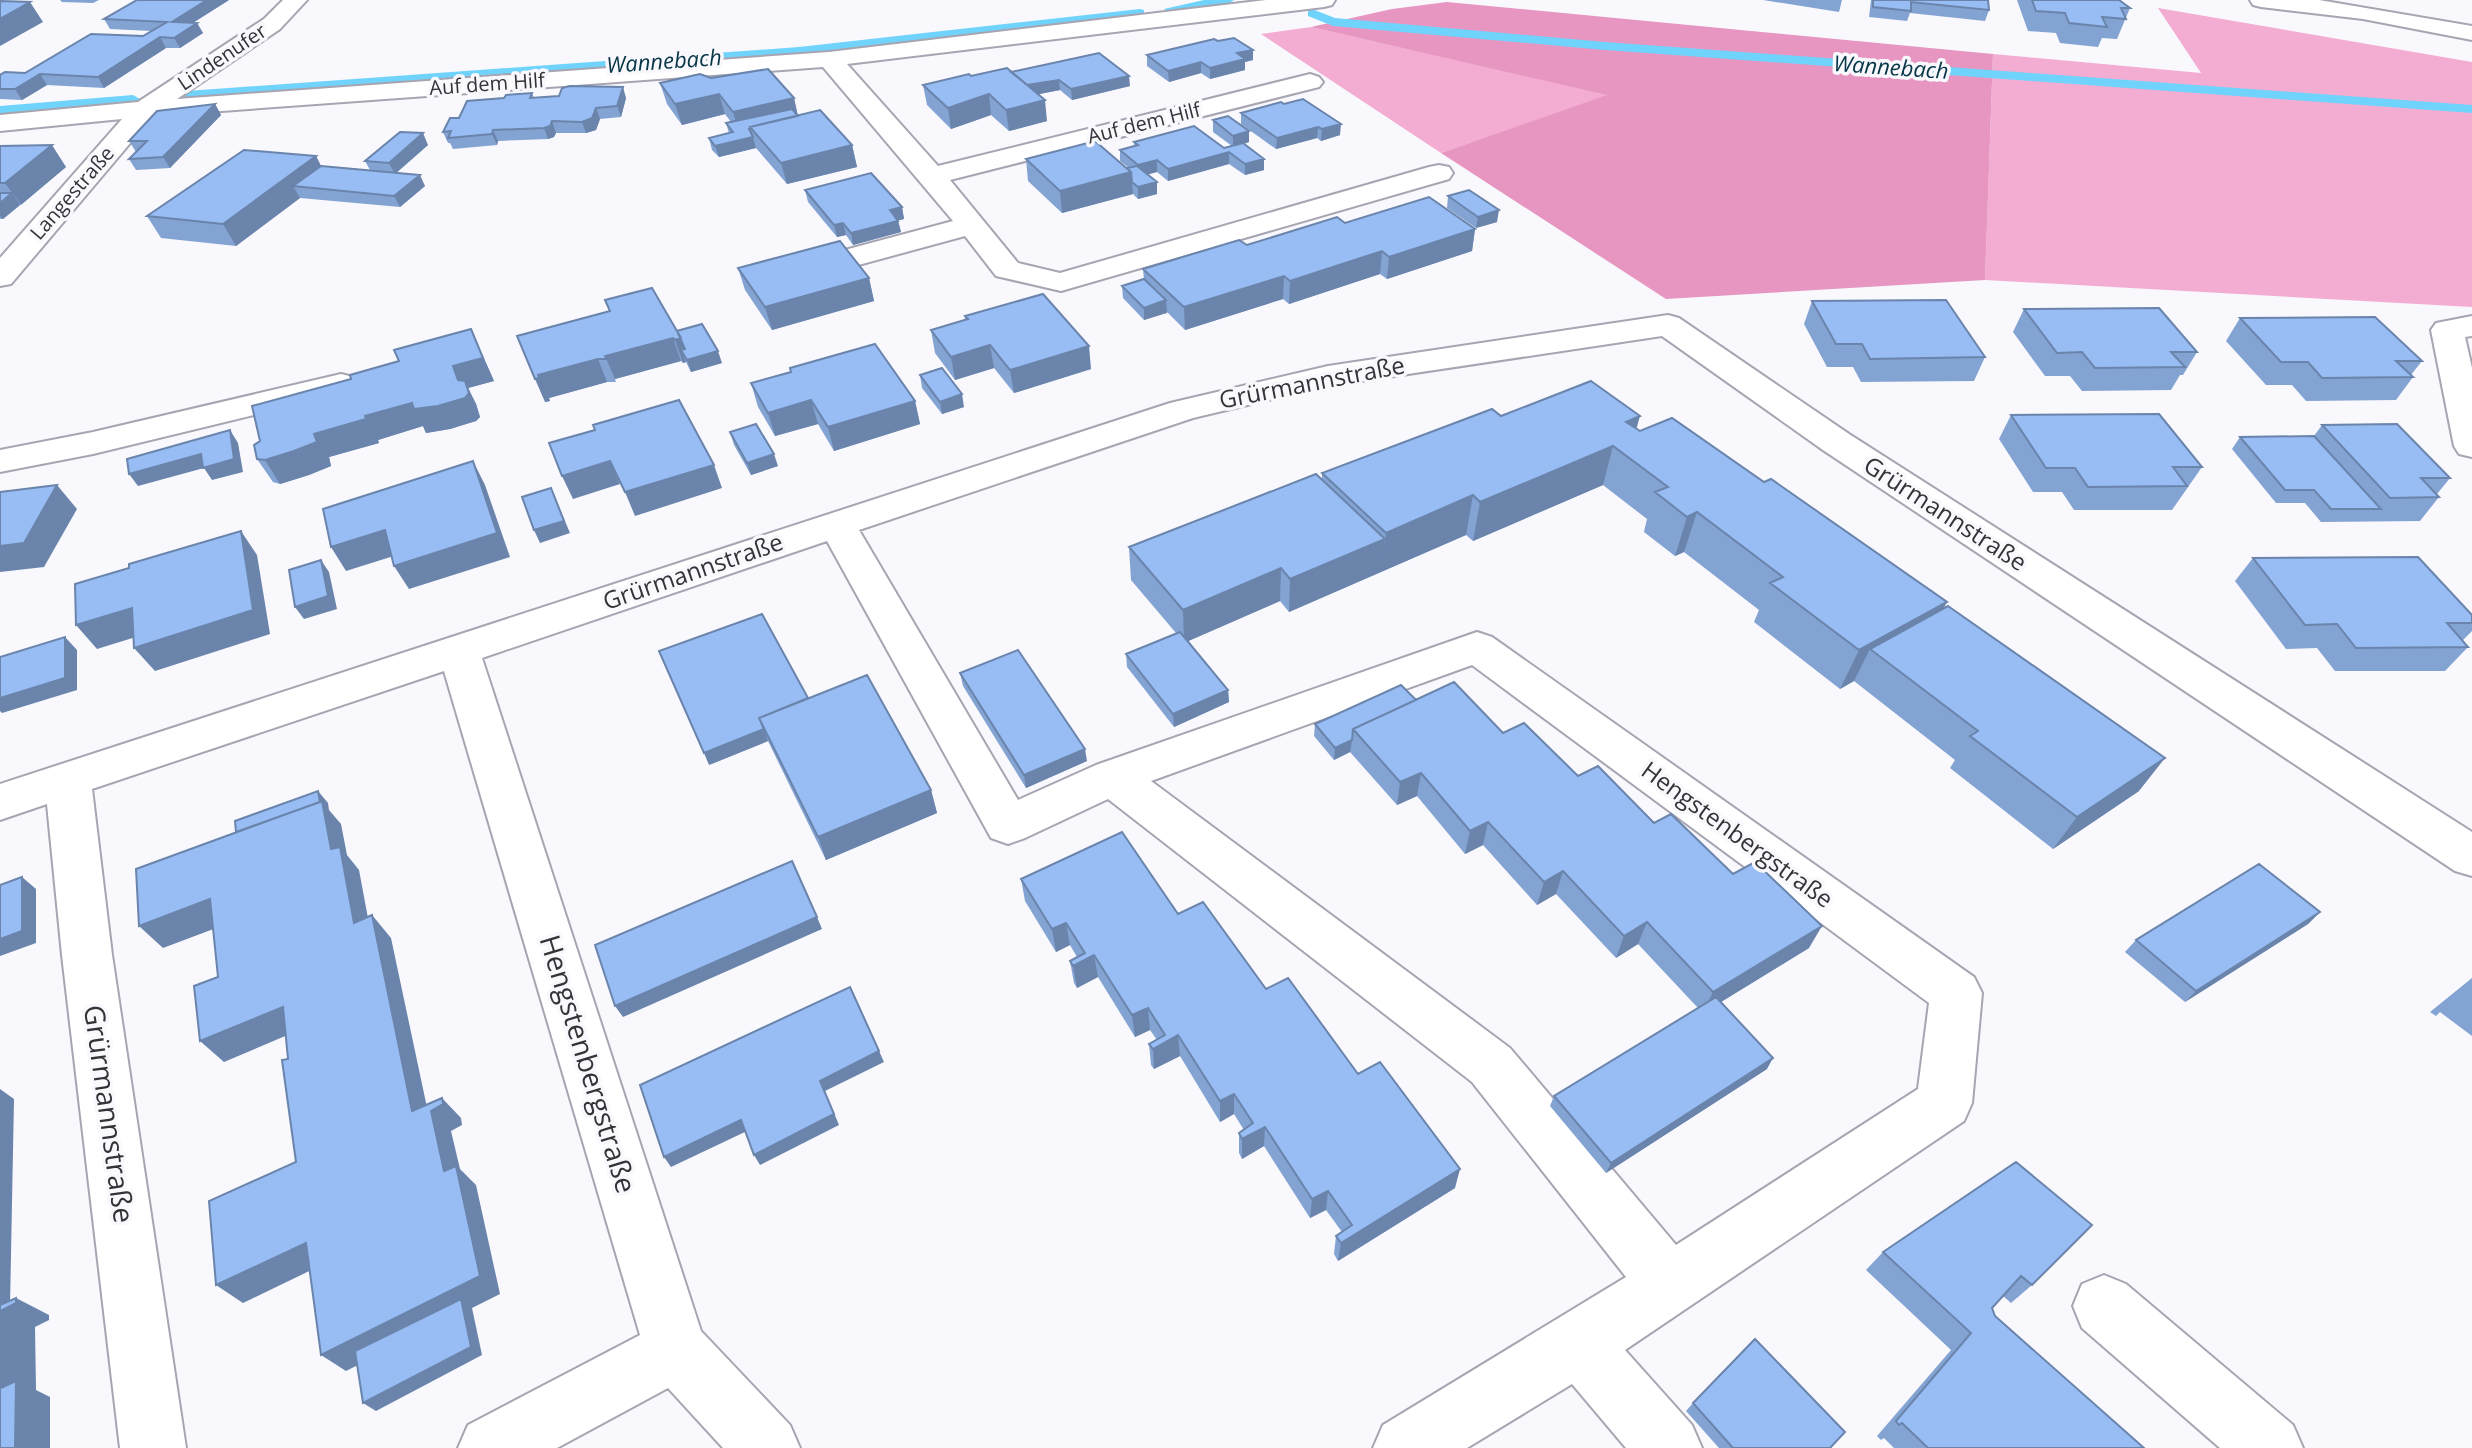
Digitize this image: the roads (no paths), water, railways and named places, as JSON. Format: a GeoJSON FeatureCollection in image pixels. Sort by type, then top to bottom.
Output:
{"type":"FeatureCollection","features":[{"type":"Feature","properties":{"kind":"street","name":"Lindenufer"},"geometry":{"type":"LineString","coordinates":[[145,109],[272,24],[296,0]]}},
{"type":"Feature","properties":{"kind":"street","name":"Auf dem Hilf"},"geometry":{"type":"LineString","coordinates":[[0,123],[145,109],[829,59],[1149,9],[1324,0]]}},
{"type":"Feature","properties":{"kind":"street"},"geometry":{"type":"LineString","coordinates":[[2261,0],[2363,12],[2472,33]]}},
{"type":"Feature","properties":{"kind":"street"},"geometry":{"type":"LineString","coordinates":[[2363,12],[2384,0]]}},
{"type":"Feature","properties":{"kind":"street"},"geometry":{"type":"LineString","coordinates":[[829,59],[932,176],[1007,270],[1061,282],[1439,173]]}},
{"type":"Feature","properties":{"kind":"street","name":"Auf dem Hilf"},"geometry":{"type":"LineString","coordinates":[[932,176],[1310,82]]}},
{"type":"Feature","properties":{"kind":"street","name":"Langestraße"},"geometry":{"type":"LineString","coordinates":[[0,277],[145,109]]}},
{"type":"Feature","properties":{"kind":"street"},"geometry":{"type":"LineString","coordinates":[[762,282],[973,225]]}},
{"type":"Feature","properties":{"kind":"street","name":"Grürmannstraße"},"geometry":{"type":"LineString","coordinates":[[0,802],[1182,410],[1328,376],[1668,325],[1848,450],[2467,842]]}},
{"type":"Feature","properties":{"kind":"street"},"geometry":{"type":"LineString","coordinates":[[2472,326],[2447,330],[2472,446]]}},
{"type":"Feature","properties":{"kind":"street"},"geometry":{"type":"LineString","coordinates":[[0,461],[93,443],[372,377]]}},
{"type":"Feature","properties":{"kind":"street","name":"Hengstenbergstraße"},"geometry":{"type":"LineString","coordinates":[[836,523],[1008,825],[1112,777],[1477,647],[1956,993],[1944,1103],[1579,1344],[1406,1448]]}},
{"type":"Feature","properties":{"kind":"street","name":"Hengstenbergstraße"},"geometry":{"type":"LineString","coordinates":[[459,651],[676,1350],[767,1448]]}},
{"type":"Feature","properties":{"kind":"street"},"geometry":{"type":"LineString","coordinates":[[1112,777],[1491,1065],[1670,1284]]}},
{"type":"Feature","properties":{"kind":"street","name":"Grürmannstraße"},"geometry":{"type":"LineString","coordinates":[[68,780],[87,955],[153,1448]]}},
{"type":"Feature","properties":{"kind":"street"},"geometry":{"type":"LineString","coordinates":[[2104,1306],[2270,1448]]}},
{"type":"Feature","properties":{"kind":"street"},"geometry":{"type":"LineString","coordinates":[[1579,1344],[1669,1448]]}},
{"type":"Feature","properties":{"kind":"street"},"geometry":{"type":"LineString","coordinates":[[491,1448],[676,1350]]}},
{"type":"Feature","properties":{"kind":"waterway","name":"Wannebach"},"geometry":{"type":"LineString","coordinates":[[1170,9],[1228,0]]}},
{"type":"Feature","properties":{"kind":"waterway","name":"Wannebach"},"geometry":{"type":"LineString","coordinates":[[187,95],[799,51],[1140,13]]}},
{"type":"Feature","properties":{"kind":"waterway","name":"Wannebach"},"geometry":{"type":"LineString","coordinates":[[1312,13],[1333,22],[1605,46],[2472,109]]}},
{"type":"Feature","properties":{"kind":"waterway","name":"Wannebach"},"geometry":{"type":"LineString","coordinates":[[0,110],[133,99]]}}]}
